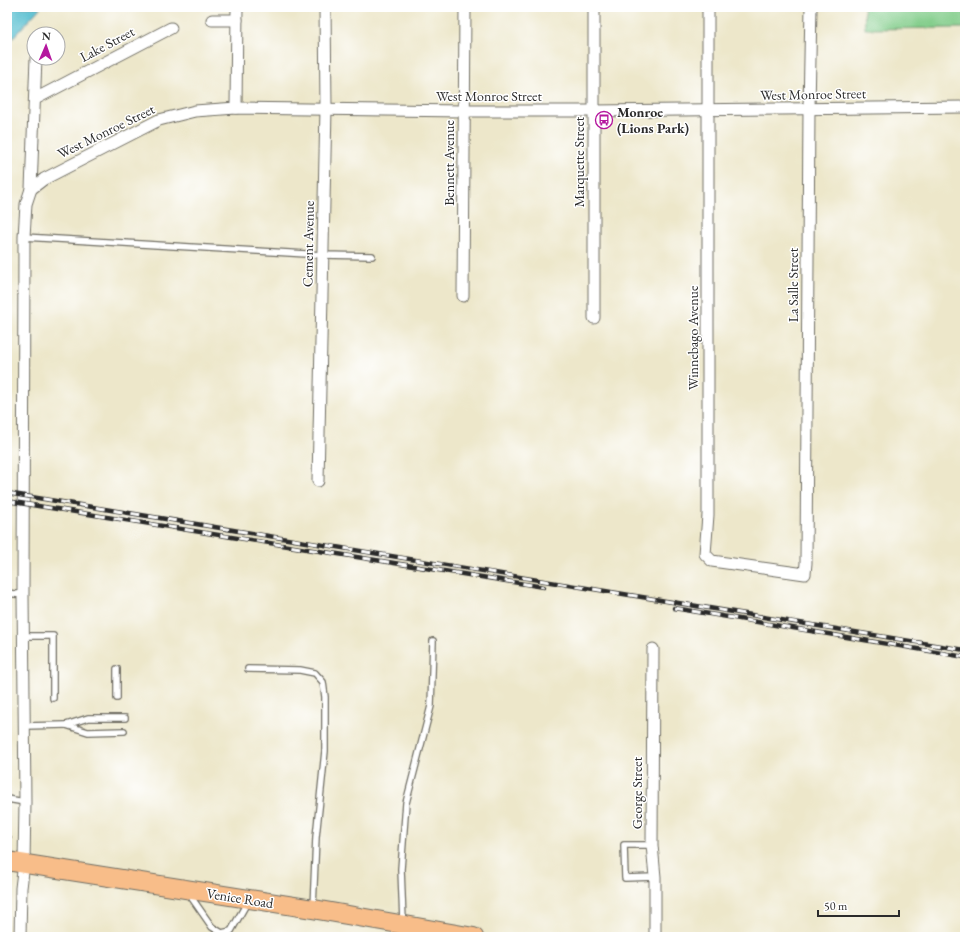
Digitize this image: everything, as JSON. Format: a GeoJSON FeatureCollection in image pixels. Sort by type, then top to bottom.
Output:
{"type":"FeatureCollection","features":[{"type":"Feature","properties":{"kind":"main road","name":"Venice Road"},"geometry":{"type":"LineString","coordinates":[[15,862],[249,899],[474,937]]}},
{"type":"Feature","properties":{"kind":"street"},"geometry":{"type":"LineString","coordinates":[[236,7],[236,108]]}},
{"type":"Feature","properties":{"kind":"street","name":"Cement Avenue"},"geometry":{"type":"LineString","coordinates":[[318,481],[326,108],[325,7]]}},
{"type":"Feature","properties":{"kind":"street","name":"Bennett Avenue"},"geometry":{"type":"LineString","coordinates":[[463,296],[465,7]]}},
{"type":"Feature","properties":{"kind":"street","name":"Marquette Street"},"geometry":{"type":"LineString","coordinates":[[594,7],[594,318]]}},
{"type":"Feature","properties":{"kind":"street","name":"Winnebago Avenue"},"geometry":{"type":"LineString","coordinates":[[708,7],[708,515],[705,554],[712,561],[805,574],[806,563]]}},
{"type":"Feature","properties":{"kind":"street","name":"La Salle Street"},"geometry":{"type":"LineString","coordinates":[[806,563],[811,7]]}},
{"type":"Feature","properties":{"kind":"street"},"geometry":{"type":"LineString","coordinates":[[212,20],[237,20]]}},
{"type":"Feature","properties":{"kind":"street","name":"Lake Street"},"geometry":{"type":"LineString","coordinates":[[35,99],[171,28]]}},
{"type":"Feature","properties":{"kind":"street"},"geometry":{"type":"LineString","coordinates":[[20,937],[15,862],[25,802],[23,595],[24,237],[26,204],[31,188],[36,66]]}},
{"type":"Feature","properties":{"kind":"street","name":"West Monroe Street"},"geometry":{"type":"LineString","coordinates":[[31,188],[44,179],[159,120],[195,111],[236,108],[326,108],[594,112],[965,107]]}},
{"type":"Feature","properties":{"kind":"street","name":"George Street"},"geometry":{"type":"LineString","coordinates":[[652,648],[652,845],[655,877],[655,937]]}},
{"type":"Feature","properties":{"kind":"lane"},"geometry":{"type":"LineString","coordinates":[[24,237],[323,255],[372,256]]}},
{"type":"Feature","properties":{"kind":"lane"},"geometry":{"type":"LineString","coordinates":[[7,593],[23,595]]}},
{"type":"Feature","properties":{"kind":"lane"},"geometry":{"type":"LineString","coordinates":[[24,636],[53,636],[53,698]]}},
{"type":"Feature","properties":{"kind":"lane"},"geometry":{"type":"LineString","coordinates":[[403,926],[401,869],[406,802],[431,706],[433,641]]}},
{"type":"Feature","properties":{"kind":"lane"},"geometry":{"type":"LineString","coordinates":[[117,669],[117,698]]}},
{"type":"Feature","properties":{"kind":"lane"},"geometry":{"type":"LineString","coordinates":[[248,669],[300,670],[315,673],[323,682],[325,697],[325,751],[316,837],[313,910]]}},
{"type":"Feature","properties":{"kind":"lane"},"geometry":{"type":"LineString","coordinates":[[25,726],[66,725],[88,718],[125,718]]}},
{"type":"Feature","properties":{"kind":"lane"},"geometry":{"type":"LineString","coordinates":[[66,725],[88,732],[124,731]]}},
{"type":"Feature","properties":{"kind":"lane"},"geometry":{"type":"LineString","coordinates":[[7,799],[25,802]]}},
{"type":"Feature","properties":{"kind":"lane"},"geometry":{"type":"LineString","coordinates":[[652,845],[624,845],[625,878],[655,877]]}},
{"type":"Feature","properties":{"kind":"lane"},"geometry":{"type":"LineString","coordinates":[[186,889],[212,927],[222,934],[231,931],[249,899]]}},
{"type":"Feature","properties":{"kind":"green space"},"geometry":{"type":"Polygon","coordinates":[[[864,7],[965,7],[965,28],[865,29],[864,7]]]}},
{"type":"Feature","properties":{"kind":"water"},"geometry":{"type":"Polygon","coordinates":[[[7,7],[41,7],[7,44],[7,7]]]}},
{"type":"Feature","properties":{"kind":"railway"},"geometry":{"type":"LineString","coordinates":[[7,493],[965,650]]}},
{"type":"Feature","properties":{"kind":"railway"},"geometry":{"type":"LineString","coordinates":[[7,501],[544,587]]}},
{"type":"Feature","properties":{"kind":"railway"},"geometry":{"type":"LineString","coordinates":[[674,608],[965,657]]}},
{"type":"Feature","properties":{"kind":"place","name":"Monroe (Lions Park)"},"geometry":{"type":"Point","coordinates":[604,120]}}]}
